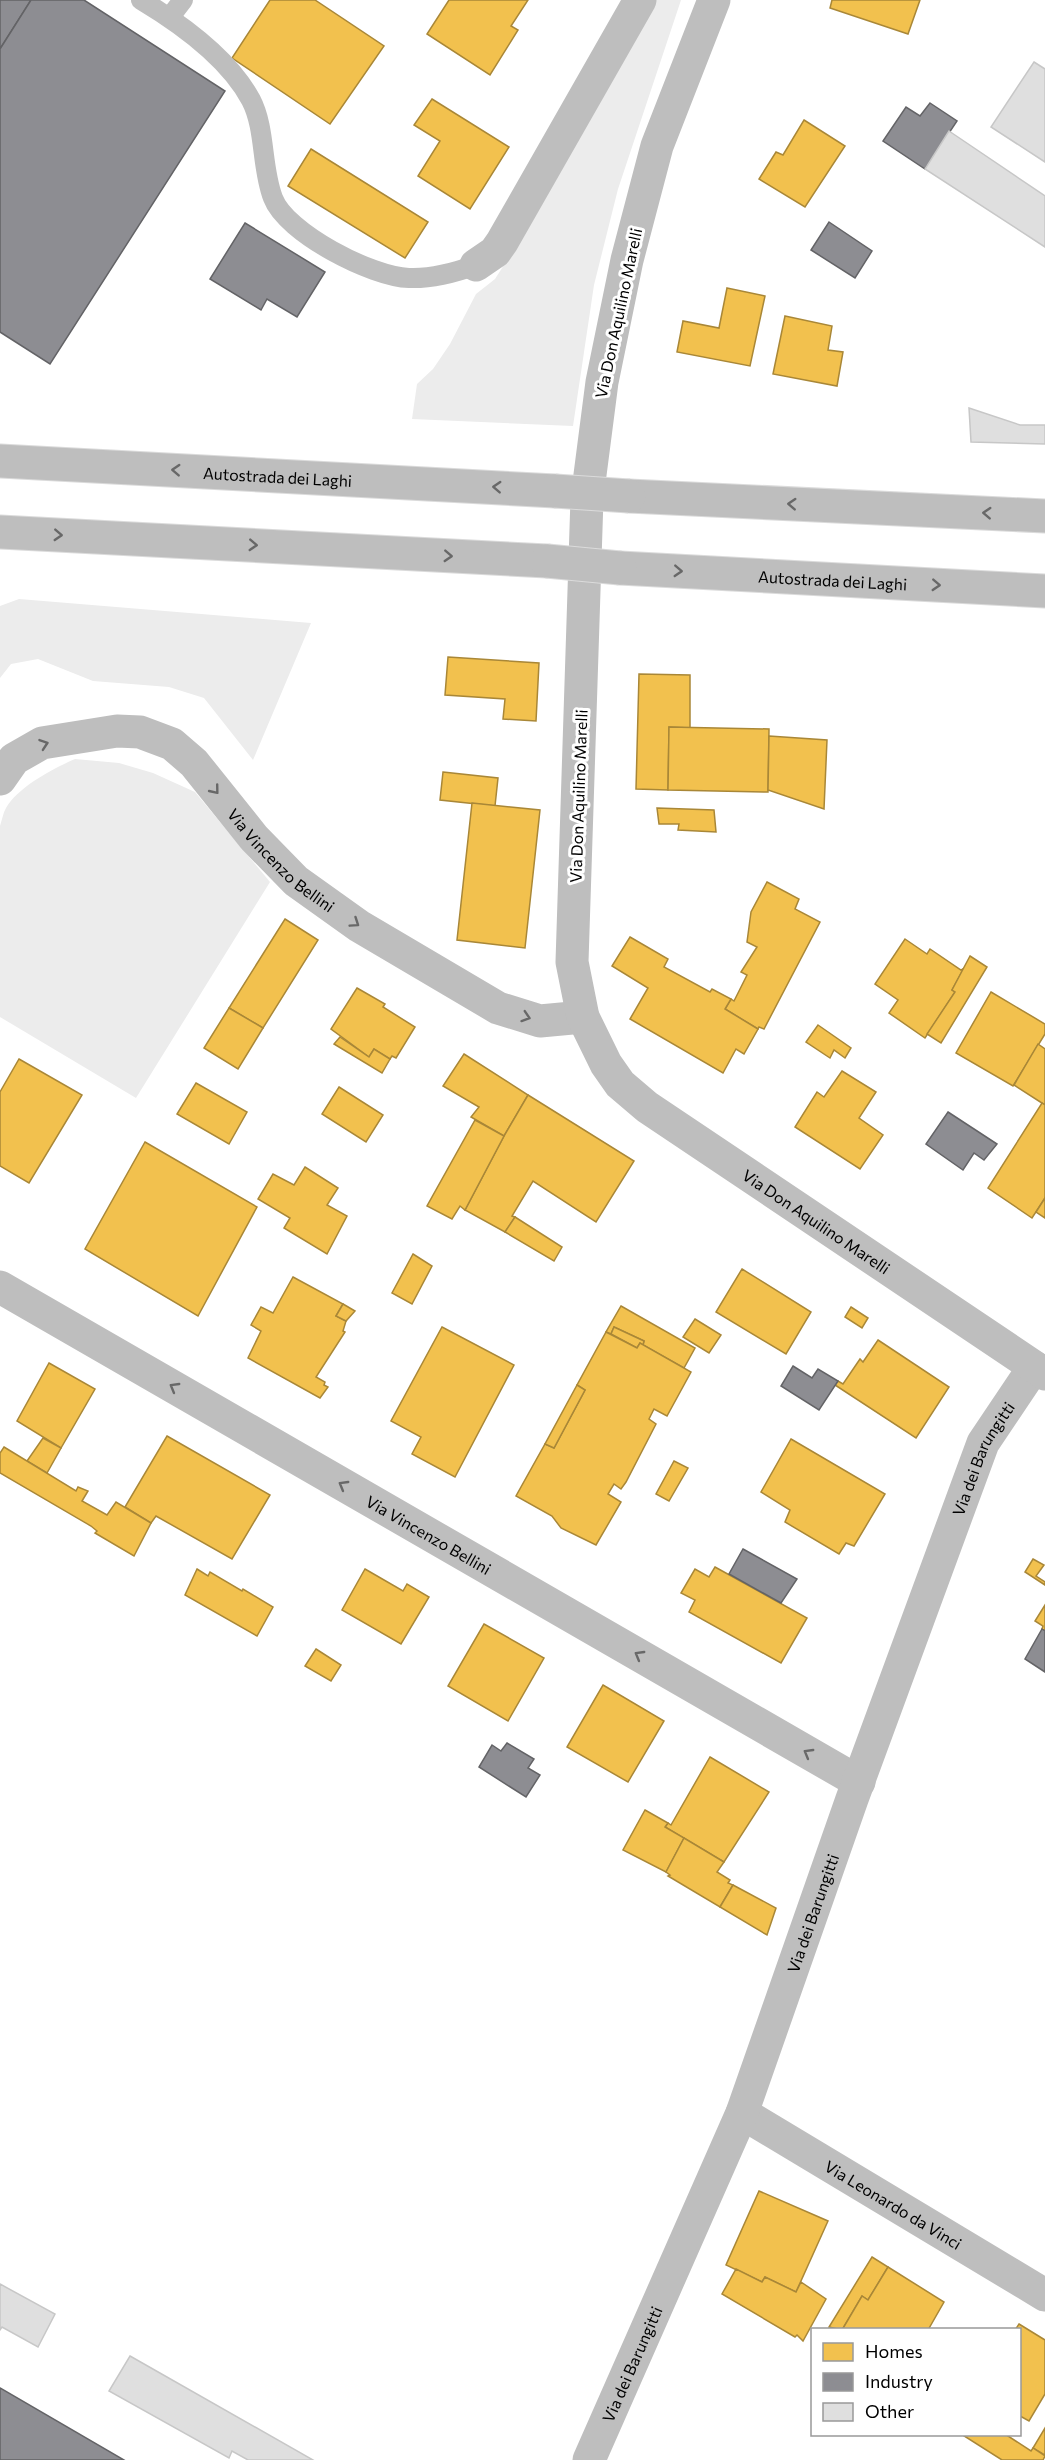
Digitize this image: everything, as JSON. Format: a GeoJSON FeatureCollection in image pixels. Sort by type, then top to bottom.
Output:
{"type":"FeatureCollection","features":[{"type":"Feature","properties":{"kind":"main road"},"geometry":{"type":"LineString","coordinates":[[476,265],[495,252],[502,242],[640,0]]}},
{"type":"Feature","properties":{"kind":"main road","name":"Via Don Aquilino Marelli"},"geometry":{"type":"LineString","coordinates":[[714,0],[657,146],[627,260],[602,382],[586,498],[572,962],[583,1017],[606,1064],[620,1084],[647,1107],[1040,1370]]}},
{"type":"Feature","properties":{"kind":"main road","name":"Autostrada dei Laghi"},"geometry":{"type":"LineString","coordinates":[[0,461],[629,496],[1045,516]]}},
{"type":"Feature","properties":{"kind":"main road","name":"Autostrada dei Laghi"},"geometry":{"type":"LineString","coordinates":[[0,532],[547,561],[620,568],[1045,591]]}},
{"type":"Feature","properties":{"kind":"main road","name":"Via Vincenzo Bellini"},"geometry":{"type":"LineString","coordinates":[[0,779],[14,759],[42,743],[117,731],[140,732],[172,744],[194,763],[254,838],[296,881],[359,926],[498,1008],[540,1021],[583,1017]]}},
{"type":"Feature","properties":{"kind":"main road","name":"Via Vincenzo Bellini"},"geometry":{"type":"LineString","coordinates":[[0,1287],[859,1782]]}},
{"type":"Feature","properties":{"kind":"main road","name":"Via dei Barungitti"},"geometry":{"type":"LineString","coordinates":[[589,2460],[742,2113],[859,1782],[983,1443],[1040,1370]]}},
{"type":"Feature","properties":{"kind":"main road","name":"Via Leonardo da Vinci"},"geometry":{"type":"LineString","coordinates":[[742,2113],[1045,2295]]}},
{"type":"Feature","properties":{"kind":"lane"},"geometry":{"type":"LineString","coordinates":[[141,0],[170,17],[207,48],[240,83],[252,102],[272,197],[288,222],[336,254],[368,268],[408,278],[446,275],[476,265]]}},
{"type":"Feature","properties":{"kind":"lane"},"geometry":{"type":"LineString","coordinates":[[170,17],[183,0]]}},
{"type":"Feature","properties":{"kind":"shaded area"},"geometry":{"type":"Polygon","coordinates":[[[654,0],[681,0],[618,189],[594,285],[573,426],[412,419],[417,384],[433,369],[450,344],[476,294],[495,279],[529,226],[654,0]]]}},
{"type":"Feature","properties":{"kind":"shaded area"},"geometry":{"type":"Polygon","coordinates":[[[19,599],[311,623],[253,760],[204,698],[169,687],[93,681],[38,659],[11,664],[0,678],[0,606],[19,599]]]}},
{"type":"Feature","properties":{"kind":"shaded area"},"geometry":{"type":"Polygon","coordinates":[[[75,759],[119,763],[153,773],[195,792],[270,882],[136,1098],[0,1017],[0,826],[6,808],[19,793],[47,773],[75,759]]]}},
{"type":"Feature","properties":{"kind":"building: Homes"},"geometry":{"type":"Polygon","coordinates":[[[270,0],[315,0],[384,46],[330,124],[232,58],[270,0]]]}},
{"type":"Feature","properties":{"kind":"building: Homes"},"geometry":{"type":"Polygon","coordinates":[[[449,0],[528,0],[511,26],[518,30],[490,75],[427,34],[449,0]]]}},
{"type":"Feature","properties":{"kind":"building: Homes"},"geometry":{"type":"Polygon","coordinates":[[[832,0],[920,0],[908,34],[830,8],[832,0]]]}},
{"type":"Feature","properties":{"kind":"building: Homes"},"geometry":{"type":"Polygon","coordinates":[[[432,99],[509,147],[470,209],[418,176],[440,141],[414,125],[432,99]]]}},
{"type":"Feature","properties":{"kind":"building: Homes"},"geometry":{"type":"Polygon","coordinates":[[[804,120],[845,146],[805,207],[759,179],[776,152],[783,155],[804,120]]]}},
{"type":"Feature","properties":{"kind":"building: Homes"},"geometry":{"type":"Polygon","coordinates":[[[311,149],[428,222],[405,258],[288,186],[311,149]]]}},
{"type":"Feature","properties":{"kind":"building: Homes"},"geometry":{"type":"Polygon","coordinates":[[[727,288],[765,296],[750,366],[677,352],[683,321],[719,328],[727,288]]]}},
{"type":"Feature","properties":{"kind":"building: Homes"},"geometry":{"type":"Polygon","coordinates":[[[785,316],[832,326],[828,350],[843,352],[837,386],[773,374],[785,316]]]}},
{"type":"Feature","properties":{"kind":"building: Homes"},"geometry":{"type":"Polygon","coordinates":[[[448,657],[539,663],[536,721],[503,719],[505,699],[445,695],[448,657]]]}},
{"type":"Feature","properties":{"kind":"building: Homes"},"geometry":{"type":"Polygon","coordinates":[[[639,674],[690,675],[690,728],[669,727],[668,790],[636,789],[639,674]]]}},
{"type":"Feature","properties":{"kind":"building: Homes"},"geometry":{"type":"Polygon","coordinates":[[[669,727],[769,729],[768,792],[668,790],[669,727]]]}},
{"type":"Feature","properties":{"kind":"building: Homes"},"geometry":{"type":"Polygon","coordinates":[[[769,736],[827,740],[824,809],[768,790],[769,736]]]}},
{"type":"Feature","properties":{"kind":"building: Homes"},"geometry":{"type":"Polygon","coordinates":[[[443,772],[498,778],[495,806],[440,800],[443,772]]]}},
{"type":"Feature","properties":{"kind":"building: Homes"},"geometry":{"type":"Polygon","coordinates":[[[472,803],[540,810],[525,948],[457,940],[472,803]]]}},
{"type":"Feature","properties":{"kind":"building: Homes"},"geometry":{"type":"Polygon","coordinates":[[[657,808],[714,810],[716,832],[678,830],[679,824],[659,824],[657,808]]]}},
{"type":"Feature","properties":{"kind":"building: Homes"},"geometry":{"type":"Polygon","coordinates":[[[767,882],[799,899],[795,909],[820,922],[764,1029],[759,1027],[758,1029],[725,1009],[731,999],[734,1001],[747,975],[741,972],[757,947],[747,942],[751,912],[767,882]]]}},
{"type":"Feature","properties":{"kind":"building: Homes"},"geometry":{"type":"Polygon","coordinates":[[[285,919],[318,940],[263,1028],[229,1008],[285,919]]]}},
{"type":"Feature","properties":{"kind":"building: Homes"},"geometry":{"type":"Polygon","coordinates":[[[630,937],[668,959],[664,967],[710,992],[712,989],[731,999],[725,1009],[758,1029],[744,1054],[736,1049],[723,1073],[630,1019],[648,988],[612,966],[630,937]]]}},
{"type":"Feature","properties":{"kind":"building: Homes"},"geometry":{"type":"Polygon","coordinates":[[[905,939],[927,954],[930,949],[961,970],[964,968],[952,990],[955,992],[925,1038],[889,1013],[898,1000],[875,984],[905,939]]]}},
{"type":"Feature","properties":{"kind":"building: Homes"},"geometry":{"type":"Polygon","coordinates":[[[970,956],[987,967],[941,1043],[927,1034],[955,992],[952,990],[970,956]]]}},
{"type":"Feature","properties":{"kind":"building: Homes"},"geometry":{"type":"Polygon","coordinates":[[[357,988],[385,1004],[383,1007],[415,1027],[396,1058],[392,1056],[390,1059],[374,1049],[369,1057],[331,1029],[357,988]]]}},
{"type":"Feature","properties":{"kind":"building: Homes"},"geometry":{"type":"Polygon","coordinates":[[[991,992],[1045,1024],[1045,1034],[1013,1086],[956,1053],[991,992]]]}},
{"type":"Feature","properties":{"kind":"building: Homes"},"geometry":{"type":"Polygon","coordinates":[[[229,1008],[263,1028],[238,1069],[204,1048],[229,1008]]]}},
{"type":"Feature","properties":{"kind":"building: Homes"},"geometry":{"type":"Polygon","coordinates":[[[818,1025],[851,1048],[845,1058],[834,1050],[830,1058],[806,1042],[818,1025]]]}},
{"type":"Feature","properties":{"kind":"building: Homes"},"geometry":{"type":"Polygon","coordinates":[[[340,1037],[369,1057],[374,1049],[390,1059],[382,1073],[334,1044],[340,1037]]]}},
{"type":"Feature","properties":{"kind":"building: Homes"},"geometry":{"type":"Polygon","coordinates":[[[1038,1044],[1045,1049],[1045,1105],[1014,1085],[1038,1044]]]}},
{"type":"Feature","properties":{"kind":"building: Homes"},"geometry":{"type":"Polygon","coordinates":[[[464,1054],[528,1095],[504,1136],[471,1117],[479,1107],[443,1086],[464,1054]]]}},
{"type":"Feature","properties":{"kind":"building: Homes"},"geometry":{"type":"Polygon","coordinates":[[[19,1059],[82,1095],[29,1183],[0,1166],[0,1092],[19,1059]]]}},
{"type":"Feature","properties":{"kind":"building: Homes"},"geometry":{"type":"Polygon","coordinates":[[[842,1071],[876,1092],[859,1118],[883,1135],[860,1169],[795,1127],[817,1092],[824,1097],[842,1071]]]}},
{"type":"Feature","properties":{"kind":"building: Homes"},"geometry":{"type":"Polygon","coordinates":[[[196,1083],[247,1112],[229,1144],[177,1114],[196,1083]]]}},
{"type":"Feature","properties":{"kind":"building: Homes"},"geometry":{"type":"Polygon","coordinates":[[[339,1087],[383,1115],[366,1142],[322,1114],[339,1087]]]}},
{"type":"Feature","properties":{"kind":"building: Homes"},"geometry":{"type":"Polygon","coordinates":[[[528,1095],[634,1161],[596,1222],[533,1181],[505,1232],[465,1210],[528,1095]]]}},
{"type":"Feature","properties":{"kind":"building: Homes"},"geometry":{"type":"Polygon","coordinates":[[[1042,1103],[1045,1105],[1045,1198],[1032,1218],[988,1188],[1042,1103]]]}},
{"type":"Feature","properties":{"kind":"building: Homes"},"geometry":{"type":"Polygon","coordinates":[[[475,1120],[504,1136],[465,1210],[460,1206],[452,1219],[427,1206],[475,1120]]]}},
{"type":"Feature","properties":{"kind":"building: Homes"},"geometry":{"type":"Polygon","coordinates":[[[145,1142],[257,1207],[198,1316],[85,1249],[145,1142]]]}},
{"type":"Feature","properties":{"kind":"building: Homes"},"geometry":{"type":"Polygon","coordinates":[[[305,1167],[338,1188],[327,1205],[347,1216],[327,1254],[284,1228],[290,1218],[258,1199],[273,1174],[294,1185],[305,1167]]]}},
{"type":"Feature","properties":{"kind":"building: Homes"},"geometry":{"type":"Polygon","coordinates":[[[1045,1198],[1045,1218],[1036,1212],[1045,1198]]]}},
{"type":"Feature","properties":{"kind":"building: Homes"},"geometry":{"type":"Polygon","coordinates":[[[515,1217],[562,1247],[554,1261],[505,1232],[515,1217]]]}},
{"type":"Feature","properties":{"kind":"building: Homes"},"geometry":{"type":"Polygon","coordinates":[[[413,1254],[432,1266],[412,1304],[392,1293],[413,1254]]]}},
{"type":"Feature","properties":{"kind":"building: Homes"},"geometry":{"type":"Polygon","coordinates":[[[742,1269],[811,1312],[786,1354],[716,1312],[742,1269]]]}},
{"type":"Feature","properties":{"kind":"building: Homes"},"geometry":{"type":"Polygon","coordinates":[[[293,1277],[343,1304],[336,1316],[346,1321],[343,1331],[345,1332],[316,1377],[325,1382],[324,1385],[328,1387],[320,1398],[248,1358],[261,1331],[251,1325],[261,1307],[273,1313],[293,1277]]]}},
{"type":"Feature","properties":{"kind":"building: Homes"},"geometry":{"type":"Polygon","coordinates":[[[343,1304],[355,1311],[346,1321],[336,1316],[343,1304]]]}},
{"type":"Feature","properties":{"kind":"building: Homes"},"geometry":{"type":"Polygon","coordinates":[[[621,1306],[695,1348],[684,1368],[643,1345],[644,1341],[614,1327],[611,1334],[606,1332],[621,1306]]]}},
{"type":"Feature","properties":{"kind":"building: Homes"},"geometry":{"type":"Polygon","coordinates":[[[851,1307],[868,1318],[862,1328],[845,1317],[851,1307]]]}},
{"type":"Feature","properties":{"kind":"building: Homes"},"geometry":{"type":"Polygon","coordinates":[[[695,1319],[721,1335],[709,1353],[683,1337],[695,1319]]]}},
{"type":"Feature","properties":{"kind":"building: Homes"},"geometry":{"type":"Polygon","coordinates":[[[442,1327],[514,1365],[455,1477],[412,1454],[421,1437],[391,1421],[442,1327]]]}},
{"type":"Feature","properties":{"kind":"building: Homes"},"geometry":{"type":"Polygon","coordinates":[[[614,1327],[644,1341],[643,1345],[640,1343],[637,1348],[611,1334],[614,1327]]]}},
{"type":"Feature","properties":{"kind":"building: Homes"},"geometry":{"type":"Polygon","coordinates":[[[606,1332],[637,1348],[640,1343],[691,1372],[667,1416],[654,1409],[649,1419],[656,1424],[626,1482],[621,1489],[614,1484],[608,1494],[621,1502],[596,1545],[561,1528],[552,1516],[516,1496],[545,1444],[554,1448],[585,1390],[577,1385],[606,1332]]]}},
{"type":"Feature","properties":{"kind":"building: Homes"},"geometry":{"type":"Polygon","coordinates":[[[878,1340],[949,1387],[916,1438],[835,1385],[838,1381],[843,1384],[860,1359],[863,1362],[878,1340]]]}},
{"type":"Feature","properties":{"kind":"building: Homes"},"geometry":{"type":"Polygon","coordinates":[[[49,1363],[95,1389],[61,1448],[17,1421],[49,1363]]]}},
{"type":"Feature","properties":{"kind":"building: Homes"},"geometry":{"type":"Polygon","coordinates":[[[577,1385],[585,1390],[554,1448],[545,1444],[577,1385]]]}},
{"type":"Feature","properties":{"kind":"building: Homes"},"geometry":{"type":"Polygon","coordinates":[[[167,1436],[270,1495],[232,1559],[156,1516],[151,1523],[125,1507],[167,1436]]]}},
{"type":"Feature","properties":{"kind":"building: Homes"},"geometry":{"type":"Polygon","coordinates":[[[43,1438],[61,1448],[47,1473],[27,1461],[43,1438]]]}},
{"type":"Feature","properties":{"kind":"building: Homes"},"geometry":{"type":"Polygon","coordinates":[[[791,1439],[885,1494],[854,1546],[846,1543],[839,1554],[785,1522],[790,1510],[761,1492],[791,1439]]]}},
{"type":"Feature","properties":{"kind":"building: Homes"},"geometry":{"type":"Polygon","coordinates":[[[4,1447],[76,1491],[78,1487],[88,1491],[82,1501],[107,1515],[116,1502],[151,1523],[134,1556],[95,1533],[97,1531],[91,1526],[0,1473],[0,1453],[4,1447]]]}},
{"type":"Feature","properties":{"kind":"building: Homes"},"geometry":{"type":"Polygon","coordinates":[[[674,1461],[688,1468],[669,1501],[656,1494],[674,1461]]]}},
{"type":"Feature","properties":{"kind":"building: Homes"},"geometry":{"type":"Polygon","coordinates":[[[1033,1559],[1044,1565],[1036,1576],[1045,1582],[1045,1585],[1025,1572],[1033,1559]]]}},
{"type":"Feature","properties":{"kind":"building: Homes"},"geometry":{"type":"Polygon","coordinates":[[[715,1567],[807,1618],[781,1663],[689,1612],[695,1600],[681,1593],[695,1569],[709,1577],[715,1567]]]}},
{"type":"Feature","properties":{"kind":"building: Homes"},"geometry":{"type":"Polygon","coordinates":[[[197,1569],[208,1576],[210,1572],[273,1607],[257,1636],[185,1595],[197,1569]]]}},
{"type":"Feature","properties":{"kind":"building: Homes"},"geometry":{"type":"Polygon","coordinates":[[[365,1569],[403,1591],[407,1584],[429,1597],[401,1644],[342,1610],[365,1569]]]}},
{"type":"Feature","properties":{"kind":"building: Homes"},"geometry":{"type":"Polygon","coordinates":[[[1045,1605],[1045,1631],[1042,1629],[1043,1626],[1035,1621],[1045,1605]]]}},
{"type":"Feature","properties":{"kind":"building: Homes"},"geometry":{"type":"Polygon","coordinates":[[[484,1624],[544,1658],[508,1721],[448,1686],[484,1624]]]}},
{"type":"Feature","properties":{"kind":"building: Homes"},"geometry":{"type":"Polygon","coordinates":[[[316,1649],[341,1665],[331,1681],[305,1666],[316,1649]]]}},
{"type":"Feature","properties":{"kind":"building: Homes"},"geometry":{"type":"Polygon","coordinates":[[[603,1685],[664,1721],[628,1782],[567,1747],[603,1685]]]}},
{"type":"Feature","properties":{"kind":"building: Homes"},"geometry":{"type":"Polygon","coordinates":[[[710,1757],[769,1792],[724,1862],[665,1827],[668,1823],[671,1825],[710,1757]]]}},
{"type":"Feature","properties":{"kind":"building: Homes"},"geometry":{"type":"Polygon","coordinates":[[[645,1810],[668,1823],[665,1827],[684,1838],[666,1872],[623,1850],[645,1810]]]}},
{"type":"Feature","properties":{"kind":"building: Homes"},"geometry":{"type":"Polygon","coordinates":[[[684,1838],[724,1862],[717,1872],[730,1880],[728,1883],[733,1885],[720,1907],[668,1876],[670,1875],[666,1872],[684,1838]]]}},
{"type":"Feature","properties":{"kind":"building: Homes"},"geometry":{"type":"Polygon","coordinates":[[[733,1885],[776,1908],[767,1935],[720,1907],[733,1885]]]}},
{"type":"Feature","properties":{"kind":"building: Homes"},"geometry":{"type":"Polygon","coordinates":[[[759,2191],[828,2221],[796,2292],[765,2277],[762,2282],[726,2265],[759,2191]]]}},
{"type":"Feature","properties":{"kind":"building: Homes"},"geometry":{"type":"Polygon","coordinates":[[[872,2257],[888,2267],[868,2300],[862,2296],[843,2328],[829,2327],[872,2257]]]}},
{"type":"Feature","properties":{"kind":"building: Homes"},"geometry":{"type":"Polygon","coordinates":[[[888,2267],[944,2302],[929,2328],[843,2328],[862,2296],[868,2300],[888,2267]]]}},
{"type":"Feature","properties":{"kind":"building: Homes"},"geometry":{"type":"Polygon","coordinates":[[[736,2269],[762,2282],[765,2277],[796,2292],[801,2282],[826,2299],[803,2341],[797,2335],[795,2337],[722,2294],[736,2269]]]}},
{"type":"Feature","properties":{"kind":"building: Homes"},"geometry":{"type":"Polygon","coordinates":[[[1019,2324],[1045,2340],[1045,2394],[1029,2421],[1021,2417],[1021,2328],[1016,2328],[1019,2324]]]}},
{"type":"Feature","properties":{"kind":"building: Homes"},"geometry":{"type":"Polygon","coordinates":[[[1045,2428],[1045,2455],[1033,2448],[1045,2428]]]}},
{"type":"Feature","properties":{"kind":"building: Homes"},"geometry":{"type":"Polygon","coordinates":[[[964,2436],[1008,2436],[1031,2451],[1033,2448],[1045,2456],[1043,2460],[1002,2460],[964,2436]]]}},
{"type":"Feature","properties":{"kind":"building: Industry"},"geometry":{"type":"Polygon","coordinates":[[[0,0],[31,0],[0,49],[0,0]]]}},
{"type":"Feature","properties":{"kind":"building: Industry"},"geometry":{"type":"Polygon","coordinates":[[[31,0],[84,0],[225,91],[50,364],[0,332],[0,49],[31,0]]]}},
{"type":"Feature","properties":{"kind":"building: Industry"},"geometry":{"type":"Polygon","coordinates":[[[930,103],[957,121],[925,169],[883,141],[906,107],[920,116],[930,103]]]}},
{"type":"Feature","properties":{"kind":"building: Industry"},"geometry":{"type":"Polygon","coordinates":[[[829,222],[872,251],[855,278],[811,250],[829,222]]]}},
{"type":"Feature","properties":{"kind":"building: Industry"},"geometry":{"type":"Polygon","coordinates":[[[245,223],[325,272],[297,317],[267,299],[261,310],[210,279],[245,223]]]}},
{"type":"Feature","properties":{"kind":"building: Industry"},"geometry":{"type":"Polygon","coordinates":[[[948,1112],[997,1144],[984,1160],[974,1153],[963,1170],[926,1144],[948,1112]]]}},
{"type":"Feature","properties":{"kind":"building: Industry"},"geometry":{"type":"Polygon","coordinates":[[[793,1366],[812,1378],[818,1369],[838,1381],[819,1410],[781,1386],[793,1366]]]}},
{"type":"Feature","properties":{"kind":"building: Industry"},"geometry":{"type":"Polygon","coordinates":[[[743,1549],[797,1579],[781,1603],[729,1574],[743,1549]]]}},
{"type":"Feature","properties":{"kind":"building: Industry"},"geometry":{"type":"Polygon","coordinates":[[[1042,1629],[1045,1631],[1045,1672],[1025,1659],[1042,1629]]]}},
{"type":"Feature","properties":{"kind":"building: Industry"},"geometry":{"type":"Polygon","coordinates":[[[507,1743],[534,1759],[528,1768],[540,1775],[526,1797],[479,1767],[492,1745],[501,1751],[507,1743]]]}},
{"type":"Feature","properties":{"kind":"building: Industry"},"geometry":{"type":"Polygon","coordinates":[[[0,2388],[124,2460],[0,2460],[0,2388]]]}},
{"type":"Feature","properties":{"kind":"building: Other"},"geometry":{"type":"Polygon","coordinates":[[[1034,62],[1045,69],[1045,162],[991,127],[1034,62]]]}},
{"type":"Feature","properties":{"kind":"building: Other"},"geometry":{"type":"Polygon","coordinates":[[[949,131],[1045,196],[1045,247],[925,169],[949,131]]]}},
{"type":"Feature","properties":{"kind":"building: Other"},"geometry":{"type":"Polygon","coordinates":[[[969,408],[1020,425],[1045,425],[1045,444],[971,442],[969,408]]]}},
{"type":"Feature","properties":{"kind":"building: Other"},"geometry":{"type":"Polygon","coordinates":[[[0,2284],[55,2314],[38,2347],[2,2327],[0,2330],[0,2284]]]}},
{"type":"Feature","properties":{"kind":"building: Other"},"geometry":{"type":"Polygon","coordinates":[[[130,2356],[313,2460],[248,2460],[232,2451],[229,2458],[109,2391],[130,2356]]]}}]}
